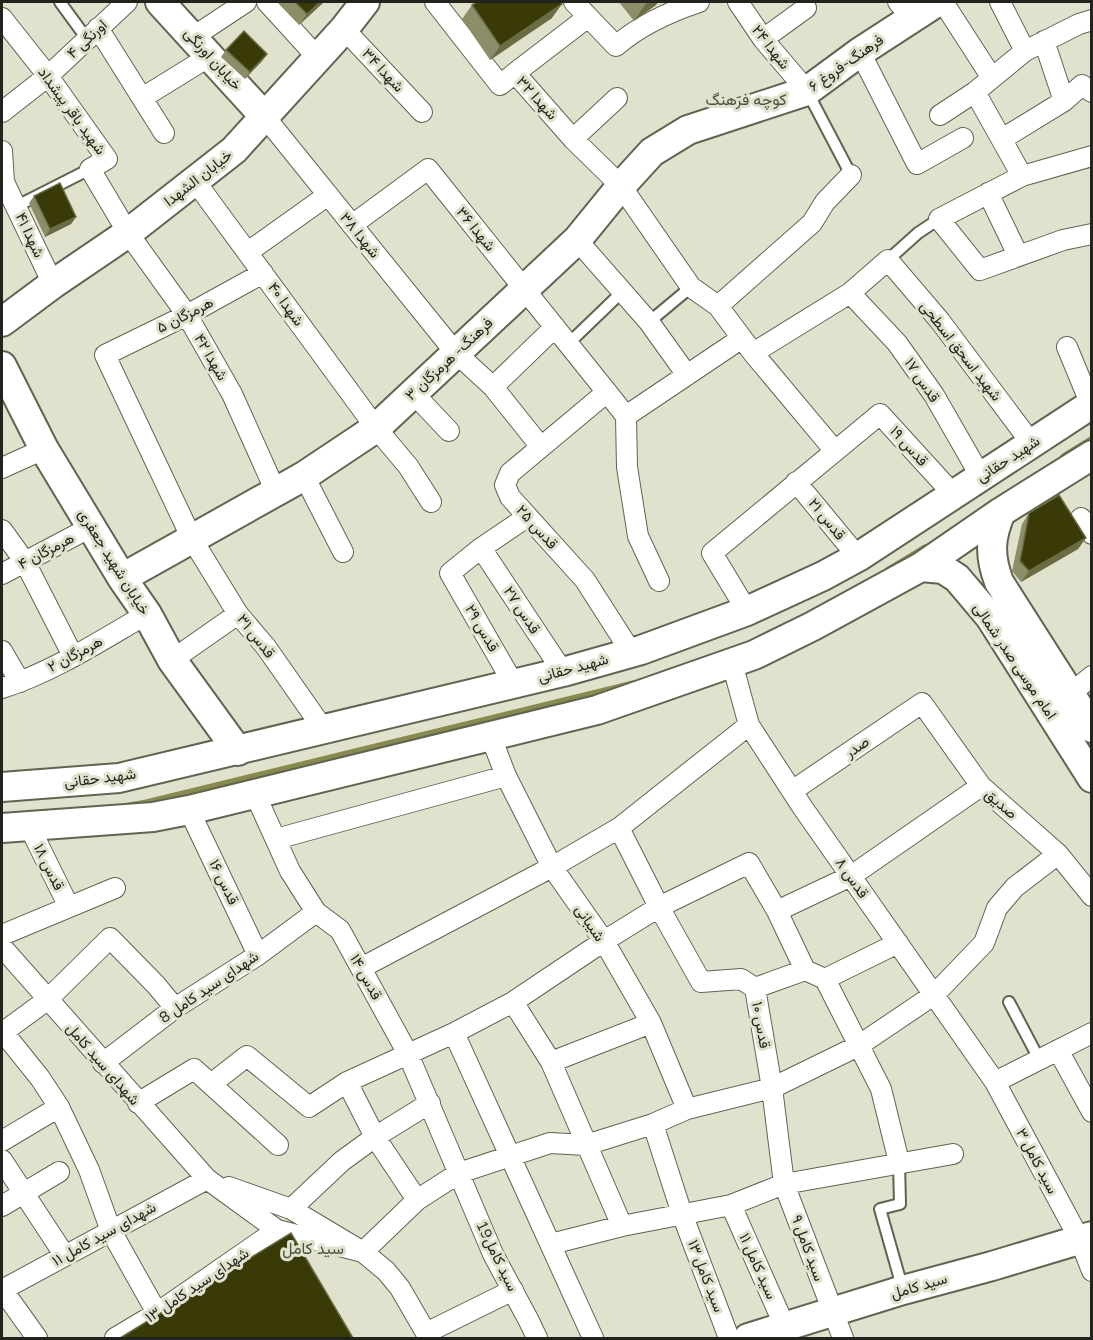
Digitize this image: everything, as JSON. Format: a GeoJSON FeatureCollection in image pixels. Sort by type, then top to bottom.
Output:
{"type":"FeatureCollection","features":[{"type":"Feature","properties":{"kind":"main road","name":"خیابان اورنگی"},"geometry":{"type":"LineString","coordinates":[[160,2],[265,117]]}},
{"type":"Feature","properties":{"kind":"main road","name":"فرهنگ-فروغ ۶"},"geometry":{"type":"LineString","coordinates":[[748,111],[807,91],[860,52],[905,9],[937,2]]}},
{"type":"Feature","properties":{"kind":"main road","name":"خیابان الشهدا"},"geometry":{"type":"LineString","coordinates":[[2,322],[52,284],[128,233],[234,150],[344,29],[362,3]]}},
{"type":"Feature","properties":{"kind":"main road","name":"فرهنگ- هرمزگان ۳"},"geometry":{"type":"LineString","coordinates":[[122,578],[304,476],[376,428],[577,240],[652,152],[688,130],[748,111]]}},
{"type":"Feature","properties":{"kind":"main road","name":"خیابان شهید جعفری"},"geometry":{"type":"LineString","coordinates":[[2,366],[44,449],[122,578],[147,614],[172,660],[238,751]]}},
{"type":"Feature","properties":{"kind":"main road","name":"شهید حقانی"},"geometry":{"type":"LineString","coordinates":[[2,787],[119,778],[563,672],[631,652],[747,611],[824,576],[1091,405]]}},
{"type":"Feature","properties":{"kind":"main road"},"geometry":{"type":"LineString","coordinates":[[15,827],[153,817],[189,810],[491,738],[597,710],[754,655],[782,642],[921,567],[1001,512],[1092,455]]}},
{"type":"Feature","properties":{"kind":"main road","name":"امام موسی صدر شمالی"},"geometry":{"type":"LineString","coordinates":[[1001,512],[993,531],[992,549],[993,566],[999,582],[1081,685],[1092,728]]}},
{"type":"Feature","properties":{"kind":"main road","name":"امام موسی صدر شمالی"},"geometry":{"type":"LineString","coordinates":[[921,567],[943,569],[957,578],[990,617],[1092,778]]}},
{"type":"Feature","properties":{"kind":"main road"},"geometry":{"type":"LineString","coordinates":[[974,599],[979,588],[986,584],[999,582]]}},
{"type":"Feature","properties":{"kind":"main road","name":"سید کامل"},"geometry":{"type":"LineString","coordinates":[[748,1338],[784,1328],[837,1326],[903,1290],[1086,1238]]}},
{"type":"Feature","properties":{"kind":"street","name":"اورنگی ۴"},"geometry":{"type":"LineString","coordinates":[[2,112],[48,76],[127,2]]}},
{"type":"Feature","properties":{"kind":"street"},"geometry":{"type":"LineString","coordinates":[[142,98],[201,46],[246,2]]}},
{"type":"Feature","properties":{"kind":"street"},"geometry":{"type":"LineString","coordinates":[[267,2],[318,58]]}},
{"type":"Feature","properties":{"kind":"street","name":"شهدا ۳۲"},"geometry":{"type":"LineString","coordinates":[[435,2],[500,85],[515,73],[573,139],[621,186],[691,287]]}},
{"type":"Feature","properties":{"kind":"street"},"geometry":{"type":"LineString","coordinates":[[574,2],[616,46],[670,6],[699,2]]}},
{"type":"Feature","properties":{"kind":"street","name":"شهدا ۲۴"},"geometry":{"type":"LineString","coordinates":[[738,2],[763,39],[807,91]]}},
{"type":"Feature","properties":{"kind":"street"},"geometry":{"type":"LineString","coordinates":[[943,2],[992,78]]}},
{"type":"Feature","properties":{"kind":"street"},"geometry":{"type":"LineString","coordinates":[[1000,2],[1025,51]]}},
{"type":"Feature","properties":{"kind":"street"},"geometry":{"type":"LineString","coordinates":[[763,39],[806,8]]}},
{"type":"Feature","properties":{"kind":"street"},"geometry":{"type":"LineString","coordinates":[[515,73],[588,17]]}},
{"type":"Feature","properties":{"kind":"street","name":"شهید باقر پیشداد"},"geometry":{"type":"LineString","coordinates":[[2,18],[48,76],[107,159],[90,169],[128,233]]}},
{"type":"Feature","properties":{"kind":"street"},"geometry":{"type":"LineString","coordinates":[[940,115],[975,92],[1025,51],[1079,24],[1092,20]]}},
{"type":"Feature","properties":{"kind":"street","name":"شهدا ۳۴"},"geometry":{"type":"LineString","coordinates":[[344,29],[422,112]]}},
{"type":"Feature","properties":{"kind":"street"},"geometry":{"type":"LineString","coordinates":[[93,34],[142,98],[164,133]]}},
{"type":"Feature","properties":{"kind":"street"},"geometry":{"type":"LineString","coordinates":[[1044,41],[1064,101]]}},
{"type":"Feature","properties":{"kind":"street"},"geometry":{"type":"LineString","coordinates":[[860,52],[917,164],[963,138]]}},
{"type":"Feature","properties":{"kind":"street"},"geometry":{"type":"LineString","coordinates":[[1002,139],[1064,101],[1082,85],[1092,92]]}},
{"type":"Feature","properties":{"kind":"street"},"geometry":{"type":"LineString","coordinates":[[975,92],[1022,176]]}},
{"type":"Feature","properties":{"kind":"street"},"geometry":{"type":"LineString","coordinates":[[573,139],[617,98]]}},
{"type":"Feature","properties":{"kind":"street","name":"شهدا ۳۸"},"geometry":{"type":"LineString","coordinates":[[265,117],[456,352],[493,387],[541,447]]}},
{"type":"Feature","properties":{"kind":"street","name":"شهدا ۴۱"},"geometry":{"type":"LineString","coordinates":[[2,151],[3,182],[17,206],[52,284]]}},
{"type":"Feature","properties":{"kind":"street"},"geometry":{"type":"LineString","coordinates":[[1092,156],[1022,176],[939,219],[980,270],[1063,240],[1092,234]]}},
{"type":"Feature","properties":{"kind":"street","name":"شهدا ۳۶"},"geometry":{"type":"LineString","coordinates":[[352,225],[428,169],[626,416]]}},
{"type":"Feature","properties":{"kind":"street"},"geometry":{"type":"LineString","coordinates":[[718,306],[812,223],[825,202],[850,176]]}},
{"type":"Feature","properties":{"kind":"street","name":"شهدا ۴۰"},"geometry":{"type":"LineString","coordinates":[[195,181],[376,428],[408,466],[431,502]]}},
{"type":"Feature","properties":{"kind":"street"},"geometry":{"type":"LineString","coordinates":[[988,193],[1018,255]]}},
{"type":"Feature","properties":{"kind":"street"},"geometry":{"type":"LineString","coordinates":[[248,252],[328,195]]}},
{"type":"Feature","properties":{"kind":"street","name":"شهدا ۴۲"},"geometry":{"type":"LineString","coordinates":[[128,233],[187,315],[232,394],[276,492]]}},
{"type":"Feature","properties":{"kind":"street"},"geometry":{"type":"LineString","coordinates":[[577,240],[649,322],[687,375]]}},
{"type":"Feature","properties":{"kind":"street"},"geometry":{"type":"LineString","coordinates":[[658,581],[638,536],[627,467],[626,416],[687,375],[850,293],[888,260]]}},
{"type":"Feature","properties":{"kind":"street","name":"شهید اسحق اسطحی"},"geometry":{"type":"LineString","coordinates":[[888,260],[940,321],[1032,444]]}},
{"type":"Feature","properties":{"kind":"street","name":"هرمزگان ۵"},"geometry":{"type":"LineString","coordinates":[[105,355],[187,315],[263,273]]}},
{"type":"Feature","properties":{"kind":"street"},"geometry":{"type":"LineString","coordinates":[[691,287],[718,306],[747,346],[835,451],[712,553],[747,611]]}},
{"type":"Feature","properties":{"kind":"street","name":"قدس ۱۷"},"geometry":{"type":"LineString","coordinates":[[850,293],[903,351],[934,395],[981,477]]}},
{"type":"Feature","properties":{"kind":"street"},"geometry":{"type":"LineString","coordinates":[[493,387],[555,327]]}},
{"type":"Feature","properties":{"kind":"street"},"geometry":{"type":"LineString","coordinates":[[1067,348],[1091,405]]}},
{"type":"Feature","properties":{"kind":"street","name":"قدس ۳۱"},"geometry":{"type":"LineString","coordinates":[[105,355],[192,539],[238,614],[266,647],[324,729]]}},
{"type":"Feature","properties":{"kind":"street","name":"قدس ۲۵"},"geometry":{"type":"LineString","coordinates":[[607,392],[510,473],[506,485],[510,497],[585,580],[631,652]]}},
{"type":"Feature","properties":{"kind":"street"},"geometry":{"type":"LineString","coordinates":[[413,393],[449,431]]}},
{"type":"Feature","properties":{"kind":"street","name":"قدس ۱۹"},"geometry":{"type":"LineString","coordinates":[[835,451],[880,414],[953,494]]}},
{"type":"Feature","properties":{"kind":"street"},"geometry":{"type":"LineString","coordinates":[[2,468],[44,449]]}},
{"type":"Feature","properties":{"kind":"street"},"geometry":{"type":"LineString","coordinates":[[304,476],[343,552]]}},
{"type":"Feature","properties":{"kind":"street","name":"قدس ۲۱"},"geometry":{"type":"LineString","coordinates":[[796,482],[858,556]]}},
{"type":"Feature","properties":{"kind":"street"},"geometry":{"type":"LineString","coordinates":[[481,548],[527,517]]}},
{"type":"Feature","properties":{"kind":"street","name":"هرمزگان ۴"},"geometry":{"type":"LineString","coordinates":[[2,574],[91,527]]}},
{"type":"Feature","properties":{"kind":"street"},"geometry":{"type":"LineString","coordinates":[[2,530],[25,562],[73,656]]}},
{"type":"Feature","properties":{"kind":"street","name":"قدس ۲۹"},"geometry":{"type":"LineString","coordinates":[[481,548],[450,573],[513,683]]}},
{"type":"Feature","properties":{"kind":"street","name":"قدس ۲۷"},"geometry":{"type":"LineString","coordinates":[[481,548],[563,672]]}},
{"type":"Feature","properties":{"kind":"street","name":"هرمزگان ۲"},"geometry":{"type":"LineString","coordinates":[[11,685],[73,656],[147,614]]}},
{"type":"Feature","properties":{"kind":"street"},"geometry":{"type":"LineString","coordinates":[[172,660],[238,614]]}},
{"type":"Feature","properties":{"kind":"street"},"geometry":{"type":"LineString","coordinates":[[2,651],[11,685]]}},
{"type":"Feature","properties":{"kind":"street","name":"قدس ۸"},"geometry":{"type":"LineString","coordinates":[[732,663],[749,725],[792,791],[995,1082]]}},
{"type":"Feature","properties":{"kind":"street","name":"صدیق"},"geometry":{"type":"LineString","coordinates":[[922,703],[981,786],[1058,854],[1092,896]]}},
{"type":"Feature","properties":{"kind":"street","name":"صدر"},"geometry":{"type":"LineString","coordinates":[[792,791],[922,703]]}},
{"type":"Feature","properties":{"kind":"street"},"geometry":{"type":"LineString","coordinates":[[362,968],[552,867],[619,828],[749,725]]}},
{"type":"Feature","properties":{"kind":"street","name":"شیبانی"},"geometry":{"type":"LineString","coordinates":[[491,738],[506,776],[552,867],[604,941],[651,1023],[687,1110]]}},
{"type":"Feature","properties":{"kind":"street"},"geometry":{"type":"LineString","coordinates":[[276,839],[506,776]]}},
{"type":"Feature","properties":{"kind":"street"},"geometry":{"type":"LineString","coordinates":[[777,911],[851,876],[981,786]]}},
{"type":"Feature","properties":{"kind":"street","name":"قدس ۱۴"},"geometry":{"type":"LineString","coordinates":[[255,794],[290,871],[316,912],[340,930],[362,968],[408,1054],[459,1173]]}},
{"type":"Feature","properties":{"kind":"street","name":"قدس ۱۶"},"geometry":{"type":"LineString","coordinates":[[189,810],[258,954]]}},
{"type":"Feature","properties":{"kind":"street","name":"قدس ۱۸"},"geometry":{"type":"LineString","coordinates":[[15,827],[69,907]]}},
{"type":"Feature","properties":{"kind":"street","name":"قدس ۱۰"},"geometry":{"type":"LineString","coordinates":[[619,828],[659,907],[701,982],[741,979],[755,988],[772,1088],[784,1184]]}},
{"type":"Feature","properties":{"kind":"street"},"geometry":{"type":"LineString","coordinates":[[363,1252],[417,1200],[459,1173],[550,1143],[586,1145],[653,1124],[687,1110],[772,1088],[858,1046],[935,994],[984,943],[997,908],[1015,887],[1058,854]]}},
{"type":"Feature","properties":{"kind":"street"},"geometry":{"type":"LineString","coordinates":[[211,1084],[246,1056],[309,1107],[347,1082],[454,1033],[513,1002],[659,907],[749,863],[777,911],[804,970],[825,979],[881,1089],[899,1162]]}},
{"type":"Feature","properties":{"kind":"street"},"geometry":{"type":"LineString","coordinates":[[2,935],[115,888]]}},
{"type":"Feature","properties":{"kind":"street","name":"شهدای سید کامل 8"},"geometry":{"type":"LineString","coordinates":[[103,1063],[175,1008],[258,954],[316,912]]}},
{"type":"Feature","properties":{"kind":"street"},"geometry":{"type":"LineString","coordinates":[[157,1313],[111,1231],[89,1170],[59,1107],[40,1078],[2,1032],[47,1000],[110,938],[175,1008]]}},
{"type":"Feature","properties":{"kind":"street"},"geometry":{"type":"LineString","coordinates":[[825,979],[898,943]]}},
{"type":"Feature","properties":{"kind":"street","name":"شهدای سید کامل"},"geometry":{"type":"LineString","coordinates":[[2,947],[207,1179],[277,1230],[363,1252]]}},
{"type":"Feature","properties":{"kind":"street"},"geometry":{"type":"LineString","coordinates":[[755,988],[804,970]]}},
{"type":"Feature","properties":{"kind":"street"},"geometry":{"type":"LineString","coordinates":[[513,1002],[551,1062],[622,1226]]}},
{"type":"Feature","properties":{"kind":"street"},"geometry":{"type":"LineString","coordinates":[[551,1062],[651,1023]]}},
{"type":"Feature","properties":{"kind":"street"},"geometry":{"type":"LineString","coordinates":[[454,1033],[592,1338]]}},
{"type":"Feature","properties":{"kind":"street"},"geometry":{"type":"LineString","coordinates":[[995,1082],[1092,1033]]}},
{"type":"Feature","properties":{"kind":"street"},"geometry":{"type":"LineString","coordinates":[[1058,1050],[1092,1112]]}},
{"type":"Feature","properties":{"kind":"street"},"geometry":{"type":"LineString","coordinates":[[138,1103],[194,1069],[278,1145]]}},
{"type":"Feature","properties":{"kind":"street"},"geometry":{"type":"LineString","coordinates":[[347,1082],[375,1137],[417,1200]]}},
{"type":"Feature","properties":{"kind":"street","name":"سید کامل ۳"},"geometry":{"type":"LineString","coordinates":[[995,1082],[1086,1238],[1092,1271]]}},
{"type":"Feature","properties":{"kind":"street"},"geometry":{"type":"LineString","coordinates":[[291,1209],[342,1161],[375,1137],[430,1103]]}},
{"type":"Feature","properties":{"kind":"street"},"geometry":{"type":"LineString","coordinates":[[2,1140],[59,1107]]}},
{"type":"Feature","properties":{"kind":"street","name":"سید کامل ۱۳"},"geometry":{"type":"LineString","coordinates":[[653,1124],[682,1214],[729,1338]]}},
{"type":"Feature","properties":{"kind":"street"},"geometry":{"type":"LineString","coordinates":[[550,1244],[622,1226],[731,1205],[784,1184],[899,1162],[953,1155]]}},
{"type":"Feature","properties":{"kind":"street"},"geometry":{"type":"LineString","coordinates":[[2,1160],[65,1256]]}},
{"type":"Feature","properties":{"kind":"street"},"geometry":{"type":"LineString","coordinates":[[2,1206],[59,1172]]}},
{"type":"Feature","properties":{"kind":"street","name":"سید کامل19"},"geometry":{"type":"LineString","coordinates":[[459,1173],[493,1254],[537,1338]]}},
{"type":"Feature","properties":{"kind":"street","name":"شهدای سید کامل"},"geometry":{"type":"LineString","coordinates":[[207,1179],[291,1209],[363,1252],[386,1271],[400,1288],[428,1337]]}},
{"type":"Feature","properties":{"kind":"street","name":"شهدای سید کامل ۱۱"},"geometry":{"type":"LineString","coordinates":[[2,1290],[207,1179]]}},
{"type":"Feature","properties":{"kind":"street","name":"سید کامل ۹"},"geometry":{"type":"LineString","coordinates":[[784,1184],[837,1326]]}},
{"type":"Feature","properties":{"kind":"street","name":"سید کامل ۱۱"},"geometry":{"type":"LineString","coordinates":[[731,1205],[784,1328]]}},
{"type":"Feature","properties":{"kind":"street","name":"شهدای سید کامل ۱۳"},"geometry":{"type":"LineString","coordinates":[[115,1338],[157,1313],[277,1230]]}},
{"type":"Feature","properties":{"kind":"street"},"geometry":{"type":"LineString","coordinates":[[2,1290],[37,1338]]}},
{"type":"Feature","properties":{"kind":"street"},"geometry":{"type":"LineString","coordinates":[[428,1337],[513,1290]]}},
{"type":"Feature","properties":{"kind":"lane"},"geometry":{"type":"LineString","coordinates":[[60,2],[93,34]]}},
{"type":"Feature","properties":{"kind":"lane"},"geometry":{"type":"LineString","coordinates":[[807,91],[850,176]]}},
{"type":"Feature","properties":{"kind":"lane"},"geometry":{"type":"LineString","coordinates":[[17,206],[90,169]]}},
{"type":"Feature","properties":{"kind":"lane"},"geometry":{"type":"LineString","coordinates":[[888,260],[918,233],[939,219]]}},
{"type":"Feature","properties":{"kind":"lane"},"geometry":{"type":"LineString","coordinates":[[649,322],[691,287]]}},
{"type":"Feature","properties":{"kind":"lane"},"geometry":{"type":"LineString","coordinates":[[568,344],[622,292]]}},
{"type":"Feature","properties":{"kind":"lane"},"geometry":{"type":"LineString","coordinates":[[1009,1002],[1039,1059]]}},
{"type":"Feature","properties":{"kind":"lane"},"geometry":{"type":"LineString","coordinates":[[899,1162],[900,1204],[880,1209],[903,1290]]}},
{"type":"Feature","properties":{"kind":"building"},"geometry":{"type":"Polygon","coordinates":[[[295,2],[320,2],[307,14],[295,2]]]}},
{"type":"Feature","properties":{"kind":"building"},"geometry":{"type":"Polygon","coordinates":[[[477,2],[560,2],[562,4],[500,46],[472,5],[477,2]]]}},
{"type":"Feature","properties":{"kind":"building"},"geometry":{"type":"Polygon","coordinates":[[[244,31],[267,54],[250,72],[226,50],[244,31]]]}},
{"type":"Feature","properties":{"kind":"building"},"geometry":{"type":"Polygon","coordinates":[[[60,183],[76,217],[50,229],[34,196],[60,183]]]}},
{"type":"Feature","properties":{"kind":"building"},"geometry":{"type":"Polygon","coordinates":[[[1059,495],[1086,538],[1029,571],[1020,561],[1029,513],[1059,495]]]}},
{"type":"Feature","properties":{"kind":"building"},"geometry":{"type":"Polygon","coordinates":[[[291,1233],[353,1338],[120,1338],[291,1233]]]}},
{"type":"Feature","properties":{"kind":"waterway"},"geometry":{"type":"LineString","coordinates":[[1063,456],[1092,438]]}},
{"type":"Feature","properties":{"kind":"waterway"},"geometry":{"type":"LineString","coordinates":[[887,570],[925,547]]}},
{"type":"Feature","properties":{"kind":"waterway"},"geometry":{"type":"LineString","coordinates":[[129,805],[633,683]]}},
{"type":"Feature","properties":{"kind":"district","name":"کوچه فرهنگ"},"geometry":{"type":"Point","coordinates":[746,99]}},
{"type":"Feature","properties":{"kind":"district","name":"سید کامل"},"geometry":{"type":"Point","coordinates":[313,1248]}}]}
